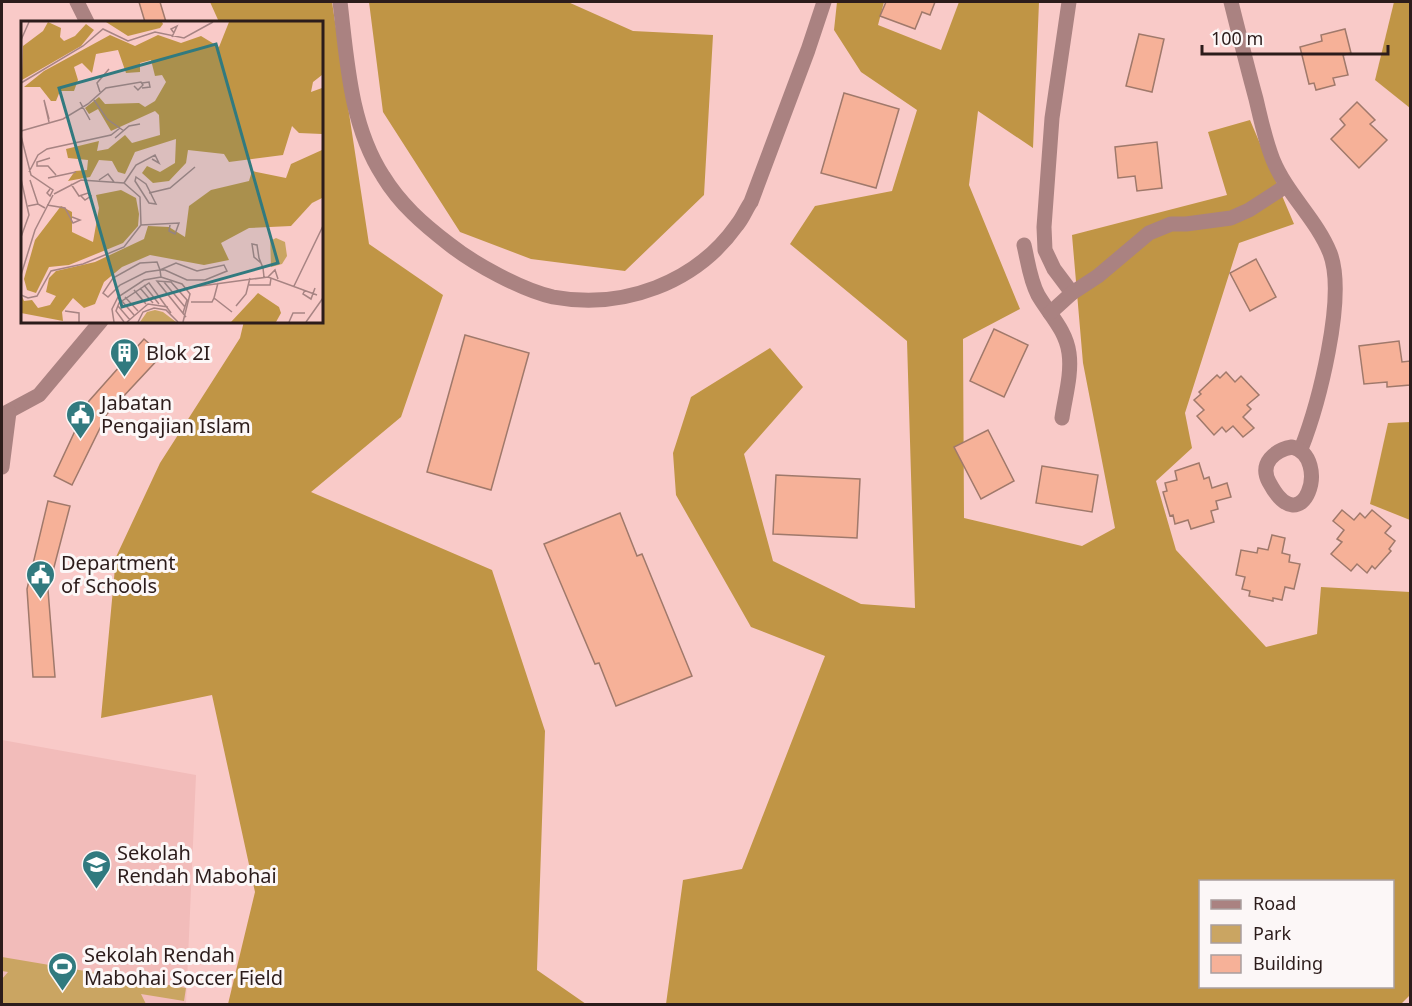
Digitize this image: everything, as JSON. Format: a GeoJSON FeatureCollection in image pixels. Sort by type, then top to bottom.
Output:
{"type":"FeatureCollection","features":[{"type":"Feature","properties":{"kind":"street"},"geometry":{"type":"LineString","coordinates":[[77,2],[86,21]]}},
{"type":"Feature","properties":{"kind":"street"},"geometry":{"type":"LineString","coordinates":[[340,2],[356,110],[367,145],[381,174],[400,201],[427,227],[460,253],[483,267],[552,297],[588,300],[626,297],[652,291],[682,276],[713,252],[738,225],[751,202],[824,2]]}},
{"type":"Feature","properties":{"kind":"street"},"geometry":{"type":"LineString","coordinates":[[1069,2],[1052,118],[1044,226],[1045,250],[1054,269],[1072,293]]}},
{"type":"Feature","properties":{"kind":"street"},"geometry":{"type":"LineString","coordinates":[[1231,2],[1267,145],[1286,186],[1330,253],[1335,275],[1334,306],[1321,386],[1301,449]]}},
{"type":"Feature","properties":{"kind":"street"},"geometry":{"type":"LineString","coordinates":[[1050,313],[1149,232],[1171,224],[1186,225],[1231,218],[1250,210],[1286,186]]}},
{"type":"Feature","properties":{"kind":"street"},"geometry":{"type":"LineString","coordinates":[[1024,245],[1031,278],[1038,294],[1064,334],[1069,353],[1069,376],[1062,418]]}},
{"type":"Feature","properties":{"kind":"street"},"geometry":{"type":"LineString","coordinates":[[2,467],[5,414],[39,396],[100,322]]}},
{"type":"Feature","properties":{"kind":"shaded area"},"geometry":{"type":"Polygon","coordinates":[[[210,2],[332,2],[369,244],[443,295],[401,417],[311,492],[492,570],[545,731],[537,970],[586,1004],[228,1004],[255,892],[212,695],[101,718],[116,557],[160,463],[240,338],[244,322],[322,322],[322,21],[219,21],[210,2]]]}},
{"type":"Feature","properties":{"kind":"shaded area"},"geometry":{"type":"Polygon","coordinates":[[[369,2],[568,2],[633,31],[713,35],[704,195],[625,271],[531,259],[460,232],[383,112],[369,2]]]}},
{"type":"Feature","properties":{"kind":"shaded area"},"geometry":{"type":"Polygon","coordinates":[[[837,2],[884,2],[878,25],[941,50],[959,2],[1039,2],[1033,148],[978,111],[969,185],[1020,309],[963,339],[964,518],[1082,546],[1115,528],[1083,363],[1072,235],[1227,195],[1208,132],[1250,120],[1294,224],[1239,243],[1185,413],[1192,448],[1156,481],[1176,550],[1266,647],[1317,634],[1321,587],[1410,592],[1410,995],[1401,1004],[666,1004],[683,880],[742,869],[825,656],[751,627],[676,495],[673,453],[691,397],[770,348],[803,387],[744,454],[773,561],[861,604],[915,608],[907,341],[790,244],[815,206],[892,191],[917,110],[861,72],[834,30],[837,2]]]}},
{"type":"Feature","properties":{"kind":"shaded area"},"geometry":{"type":"Polygon","coordinates":[[[1394,2],[1410,2],[1410,108],[1375,80],[1394,2]]]}},
{"type":"Feature","properties":{"kind":"shaded area"},"geometry":{"type":"Polygon","coordinates":[[[1410,422],[1410,520],[1370,504],[1388,423],[1410,422]]]}},
{"type":"Feature","properties":{"kind":"shaded area","name":"Sekolah Rendah Mabohai"},"geometry":{"type":"Polygon","coordinates":[[[2,740],[196,775],[186,1004],[2,1004],[2,740]]]}},
{"type":"Feature","properties":{"kind":"green space"},"geometry":{"type":"Polygon","coordinates":[[[2,957],[186,988],[184,1001],[141,994],[146,1004],[2,1004],[2,979],[8,972],[2,971],[2,957]]]}},
{"type":"Feature","properties":{"kind":"building"},"geometry":{"type":"Polygon","coordinates":[[[139,2],[160,2],[166,21],[145,21],[139,2]]]}},
{"type":"Feature","properties":{"kind":"building"},"geometry":{"type":"Polygon","coordinates":[[[886,2],[935,2],[930,15],[922,12],[915,29],[880,16],[886,2]]]}},
{"type":"Feature","properties":{"kind":"building"},"geometry":{"type":"Polygon","coordinates":[[[1345,29],[1351,53],[1343,55],[1348,75],[1333,78],[1335,85],[1316,90],[1314,83],[1309,84],[1300,47],[1322,41],[1321,35],[1345,29]]]}},
{"type":"Feature","properties":{"kind":"building"},"geometry":{"type":"Polygon","coordinates":[[[1139,34],[1164,39],[1152,92],[1126,86],[1139,34]]]}},
{"type":"Feature","properties":{"kind":"building"},"geometry":{"type":"Polygon","coordinates":[[[844,93],[899,109],[876,188],[821,173],[844,93]]]}},
{"type":"Feature","properties":{"kind":"building"},"geometry":{"type":"Polygon","coordinates":[[[1357,102],[1375,120],[1370,124],[1387,140],[1359,168],[1331,139],[1345,125],[1340,119],[1357,102]]]}},
{"type":"Feature","properties":{"kind":"building"},"geometry":{"type":"Polygon","coordinates":[[[1157,142],[1162,188],[1137,191],[1135,176],[1118,178],[1115,147],[1157,142]]]}},
{"type":"Feature","properties":{"kind":"building"},"geometry":{"type":"Polygon","coordinates":[[[1256,259],[1276,297],[1250,311],[1230,273],[1256,259]]]}},
{"type":"Feature","properties":{"kind":"building"},"geometry":{"type":"Polygon","coordinates":[[[994,329],[1028,345],[1004,397],[970,381],[994,329]]]}},
{"type":"Feature","properties":{"kind":"building"},"geometry":{"type":"Polygon","coordinates":[[[465,335],[529,353],[491,490],[427,472],[465,335]]]}},
{"type":"Feature","properties":{"kind":"building"},"geometry":{"type":"Polygon","coordinates":[[[144,339],[162,355],[107,414],[72,485],[54,476],[89,401],[144,339]]]}},
{"type":"Feature","properties":{"kind":"building"},"geometry":{"type":"Polygon","coordinates":[[[1399,341],[1402,362],[1410,361],[1410,385],[1387,387],[1387,382],[1364,384],[1359,346],[1399,341]]]}},
{"type":"Feature","properties":{"kind":"building"},"geometry":{"type":"Polygon","coordinates":[[[1226,372],[1235,382],[1241,376],[1259,395],[1247,405],[1251,409],[1243,417],[1254,428],[1243,437],[1233,426],[1226,432],[1222,427],[1214,435],[1197,416],[1204,410],[1194,400],[1201,394],[1199,392],[1217,375],[1220,378],[1226,372]]]}},
{"type":"Feature","properties":{"kind":"building"},"geometry":{"type":"Polygon","coordinates":[[[988,430],[1014,481],[981,499],[954,447],[988,430]]]}},
{"type":"Feature","properties":{"kind":"building"},"geometry":{"type":"Polygon","coordinates":[[[1199,463],[1204,479],[1209,477],[1212,488],[1227,483],[1231,497],[1216,501],[1218,509],[1211,511],[1214,522],[1191,529],[1188,520],[1175,524],[1173,515],[1170,516],[1163,492],[1167,491],[1165,483],[1177,480],[1175,471],[1199,463]]]}},
{"type":"Feature","properties":{"kind":"building"},"geometry":{"type":"Polygon","coordinates":[[[1042,466],[1098,475],[1092,512],[1036,503],[1042,466]]]}},
{"type":"Feature","properties":{"kind":"building"},"geometry":{"type":"Polygon","coordinates":[[[776,475],[860,479],[857,538],[773,534],[776,475]]]}},
{"type":"Feature","properties":{"kind":"building"},"geometry":{"type":"Polygon","coordinates":[[[48,501],[70,506],[48,590],[55,677],[33,677],[27,589],[48,501]]]}},
{"type":"Feature","properties":{"kind":"building"},"geometry":{"type":"Polygon","coordinates":[[[1342,510],[1354,520],[1360,513],[1365,518],[1372,510],[1391,526],[1385,533],[1395,541],[1389,549],[1391,551],[1375,569],[1372,566],[1367,573],[1357,564],[1351,571],[1331,554],[1342,542],[1337,539],[1344,530],[1333,521],[1342,510]]]}},
{"type":"Feature","properties":{"kind":"building"},"geometry":{"type":"Polygon","coordinates":[[[620,513],[637,556],[642,554],[692,676],[616,706],[599,663],[595,664],[544,544],[620,513]]]}},
{"type":"Feature","properties":{"kind":"building"},"geometry":{"type":"Polygon","coordinates":[[[1272,535],[1285,538],[1282,553],[1290,555],[1289,562],[1300,564],[1294,589],[1285,587],[1282,600],[1273,598],[1273,601],[1249,596],[1250,591],[1242,589],[1245,577],[1236,575],[1241,550],[1257,553],[1258,548],[1268,550],[1272,535]]]}},
{"type":"Feature","properties":{"kind":"place","name":"Blok 2I"},"geometry":{"type":"Point","coordinates":[125,378]}},
{"type":"Feature","properties":{"kind":"place","name":"Jabatan Pengajian Islam"},"geometry":{"type":"Point","coordinates":[80,440]}},
{"type":"Feature","properties":{"kind":"place","name":"Department of Schools"},"geometry":{"type":"Point","coordinates":[40,600]}},
{"type":"Feature","properties":{"kind":"place","name":"Sekolah Rendah Mabohai"},"geometry":{"type":"Point","coordinates":[96,890]}},
{"type":"Feature","properties":{"kind":"place","name":"Sekolah Rendah Mabohai Soccer Field"},"geometry":{"type":"Point","coordinates":[63,992]}}]}
